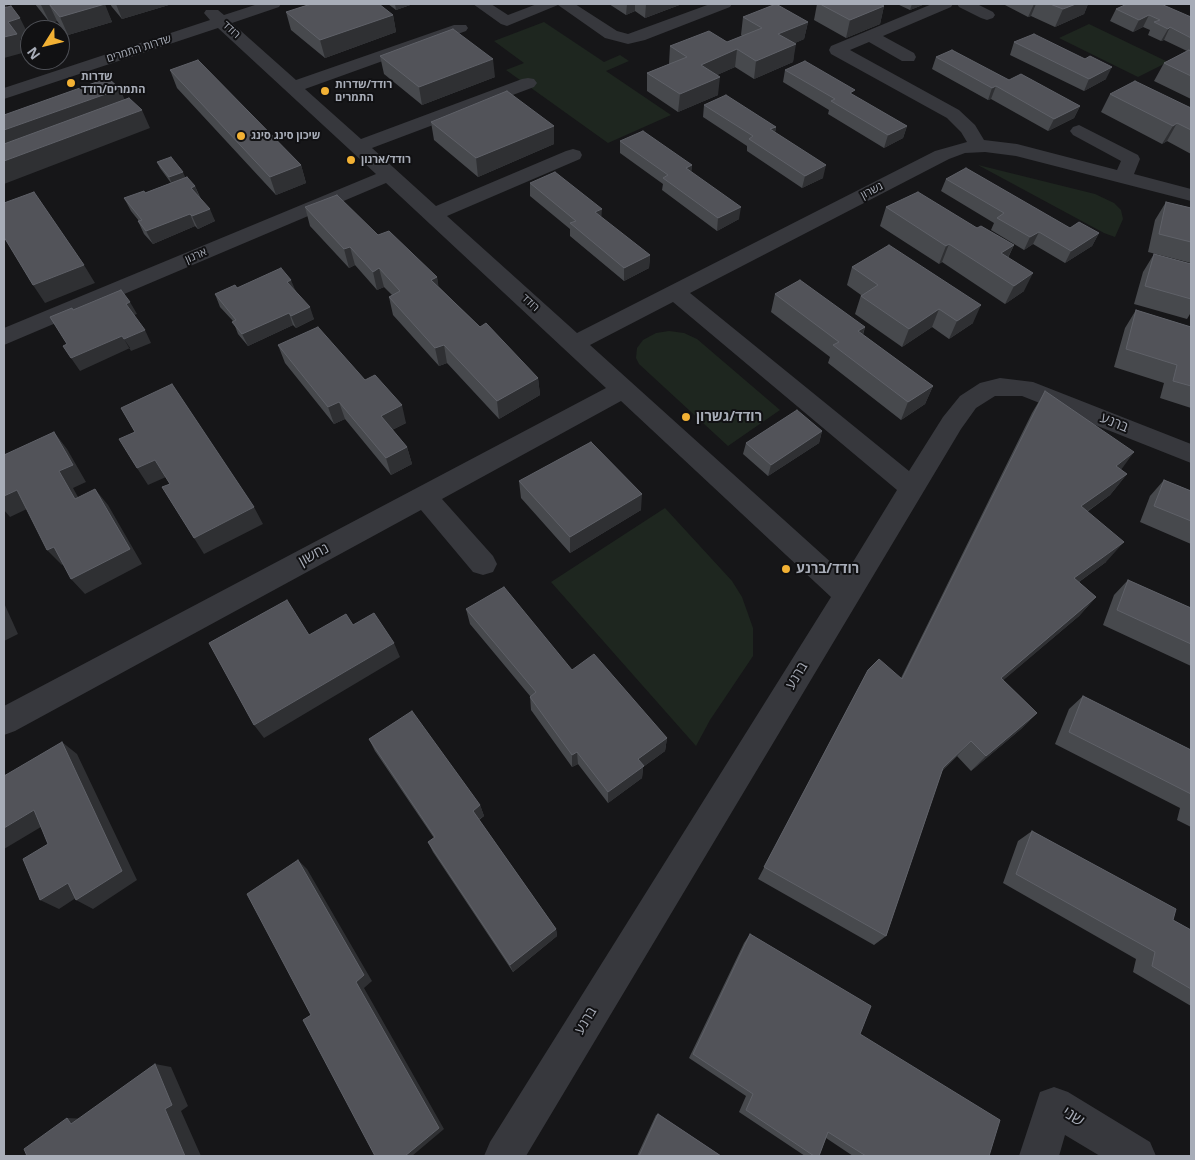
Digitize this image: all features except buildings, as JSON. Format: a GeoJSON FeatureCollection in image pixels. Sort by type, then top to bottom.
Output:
{"type":"FeatureCollection","features":[{"type":"Feature","properties":{"kind":"street","name":"שדרות התמרים"},"geometry":{"type":"LineString","coordinates":[[4,94],[216,17],[239,4]]}},
{"type":"Feature","properties":{"kind":"street","name":"שדרות התמרים"},"geometry":{"type":"LineString","coordinates":[[4,81],[216,17],[274,4]]}},
{"type":"Feature","properties":{"kind":"street"},"geometry":{"type":"LineString","coordinates":[[481,4],[507,21],[551,4]]}},
{"type":"Feature","properties":{"kind":"street"},"geometry":{"type":"LineString","coordinates":[[565,4],[611,35],[628,39],[639,37],[724,4]]}},
{"type":"Feature","properties":{"kind":"street"},"geometry":{"type":"LineString","coordinates":[[945,4],[838,50],[953,114],[969,129],[978,146]]}},
{"type":"Feature","properties":{"kind":"street"},"geometry":{"type":"LineString","coordinates":[[965,4],[987,15]]}},
{"type":"Feature","properties":{"kind":"street","name":"רודד"},"geometry":{"type":"LineString","coordinates":[[216,17],[847,594]]}},
{"type":"Feature","properties":{"kind":"street"},"geometry":{"type":"LineString","coordinates":[[293,86],[460,28]]}},
{"type":"Feature","properties":{"kind":"street"},"geometry":{"type":"LineString","coordinates":[[870,36],[908,57]]}},
{"type":"Feature","properties":{"kind":"street"},"geometry":{"type":"LineString","coordinates":[[358,146],[528,83]]}},
{"type":"Feature","properties":{"kind":"street"},"geometry":{"type":"LineString","coordinates":[[1079,131],[1132,159],[1122,177]]}},
{"type":"Feature","properties":{"kind":"street","name":"גשרון"},"geometry":{"type":"LineString","coordinates":[[574,344],[942,155],[962,148],[978,146],[1017,150],[1191,195]]}},
{"type":"Feature","properties":{"kind":"street"},"geometry":{"type":"LineString","coordinates":[[433,215],[573,155]]}},
{"type":"Feature","properties":{"kind":"street","name":"ארנון"},"geometry":{"type":"LineString","coordinates":[[4,338],[389,175]]}},
{"type":"Feature","properties":{"kind":"street"},"geometry":{"type":"LineString","coordinates":[[675,292],[912,488]]}},
{"type":"Feature","properties":{"kind":"street","name":"ברנע"},"geometry":{"type":"LineString","coordinates":[[504,1156],[959,411],[977,395],[1000,386],[1012,386],[1039,392],[1191,454]]}},
{"type":"Feature","properties":{"kind":"street","name":"נחשון"},"geometry":{"type":"LineString","coordinates":[[4,721],[624,389]]}},
{"type":"Feature","properties":{"kind":"street"},"geometry":{"type":"LineString","coordinates":[[424,496],[484,564]]}},
{"type":"Feature","properties":{"kind":"street","name":"שני"},"geometry":{"type":"LineString","coordinates":[[1039,1156],[1054,1106],[1136,1156]]}},
{"type":"Feature","properties":{"kind":"shaded area"},"geometry":{"type":"Polygon","coordinates":[[[544,22],[604,62],[620,55],[629,61],[606,71],[671,115],[608,143],[506,70],[524,63],[494,41],[544,22]]]}},
{"type":"Feature","properties":{"kind":"shaded area"},"geometry":{"type":"Polygon","coordinates":[[[1089,24],[1168,62],[1138,77],[1059,38],[1089,24]]]}},
{"type":"Feature","properties":{"kind":"shaded area"},"geometry":{"type":"Polygon","coordinates":[[[978,165],[1095,194],[1114,203],[1121,210],[1123,219],[1115,237],[1104,233],[978,165]]]}},
{"type":"Feature","properties":{"kind":"shaded area"},"geometry":{"type":"Polygon","coordinates":[[[669,331],[684,333],[697,339],[780,410],[728,446],[639,364],[636,358],[637,348],[643,340],[656,333],[669,331]]]}},
{"type":"Feature","properties":{"kind":"shaded area"},"geometry":{"type":"Polygon","coordinates":[[[665,508],[732,581],[742,597],[753,628],[753,656],[710,720],[696,746],[551,582],[665,508]]]}},
{"type":"Feature","properties":{"kind":"place","name":"שדרות התמרים/רודד"},"geometry":{"type":"Point","coordinates":[71,83]}},
{"type":"Feature","properties":{"kind":"place","name":"רודד/שדרות התמרים"},"geometry":{"type":"Point","coordinates":[325,91]}},
{"type":"Feature","properties":{"kind":"place","name":"שיכון סינג סינג"},"geometry":{"type":"Point","coordinates":[241,136]}},
{"type":"Feature","properties":{"kind":"place","name":"רודד/ארנון"},"geometry":{"type":"Point","coordinates":[351,160]}},
{"type":"Feature","properties":{"kind":"place","name":"רודד/גשרון"},"geometry":{"type":"Point","coordinates":[686,417]}},
{"type":"Feature","properties":{"kind":"place","name":"רודד/ברנע"},"geometry":{"type":"Point","coordinates":[786,569]}}]}
